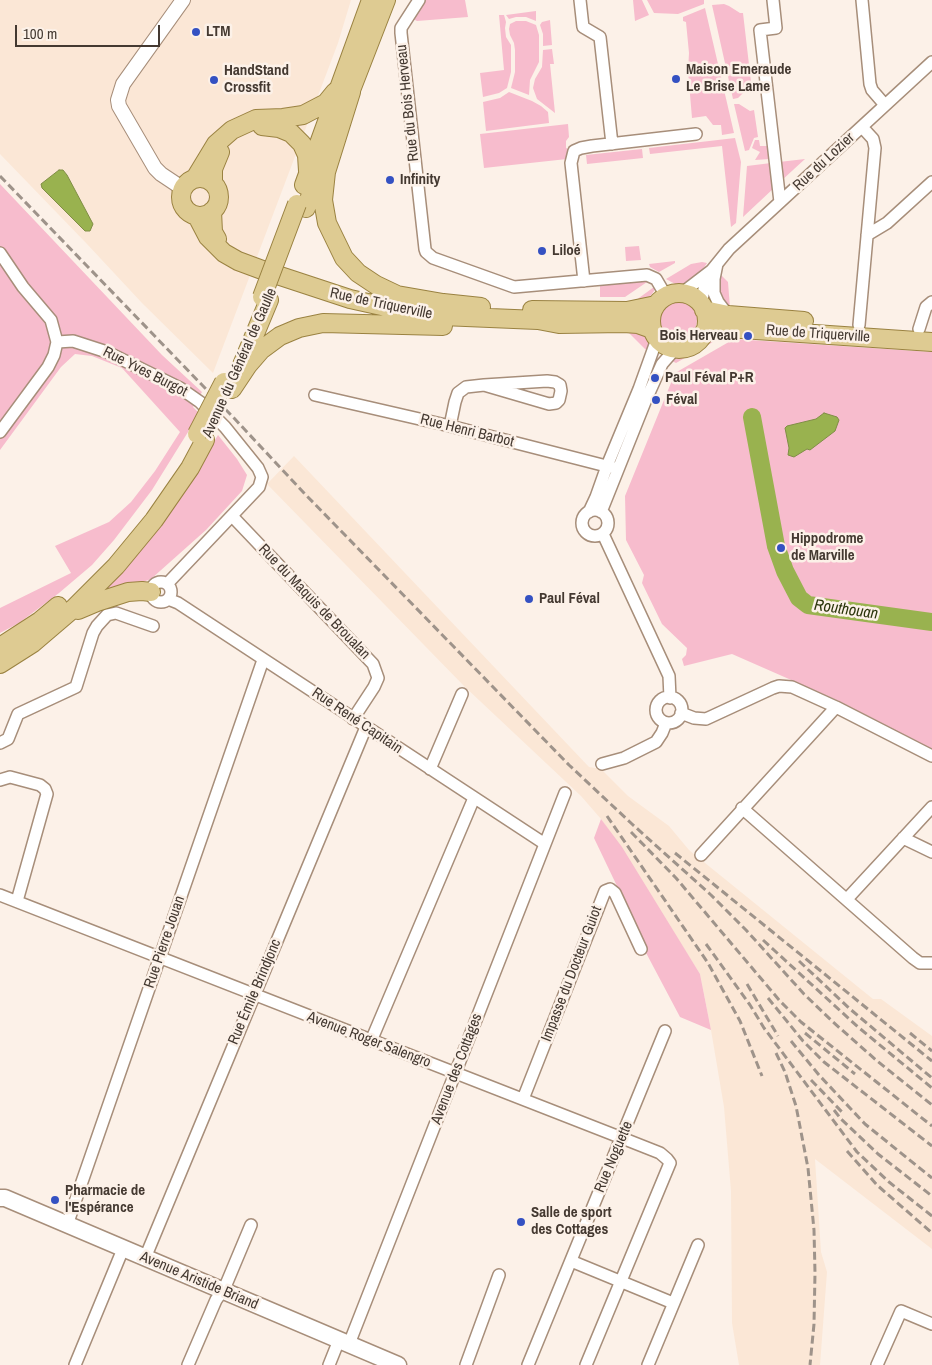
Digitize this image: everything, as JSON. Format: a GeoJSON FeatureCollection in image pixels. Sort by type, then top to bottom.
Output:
{"type":"FeatureCollection","features":[{"type":"Feature","properties":{"kind":"main road","name":"Avenue du Général de Gaulle"},"geometry":{"type":"LineString","coordinates":[[0,664],[33,643],[97,586],[154,520],[190,468],[201,437],[228,385],[266,298],[302,206],[347,84],[370,0]]}},
{"type":"Feature","properties":{"kind":"main road","name":"Avenue du Général de Gaulle"},"geometry":{"type":"LineString","coordinates":[[302,206],[308,174],[386,0]]}},
{"type":"Feature","properties":{"kind":"main road"},"geometry":{"type":"LineString","coordinates":[[197,183],[216,144],[232,130],[256,119],[303,115],[318,109],[333,94],[347,84]]}},
{"type":"Feature","properties":{"kind":"main road"},"geometry":{"type":"LineString","coordinates":[[347,84],[326,172],[323,200],[327,223],[344,258],[358,273],[376,285],[397,295],[443,303],[513,310]]}},
{"type":"Feature","properties":{"kind":"main road"},"geometry":{"type":"LineString","coordinates":[[197,183],[219,194],[216,206],[205,214],[186,210],[180,200],[215,164],[222,149],[229,142],[244,132],[266,126],[279,128],[291,133],[302,144],[307,155],[308,174]]}},
{"type":"Feature","properties":{"kind":"main road","name":"Rue de Triquerville"},"geometry":{"type":"LineString","coordinates":[[205,214],[217,239],[240,256],[324,286],[405,306],[433,310],[627,311],[668,298]]}},
{"type":"Feature","properties":{"kind":"main road","name":"Rue de Triquerville"},"geometry":{"type":"LineString","coordinates":[[205,214],[208,236],[224,253],[238,261],[331,294],[404,311],[433,315],[538,320],[559,324],[638,324],[655,334]]}},
{"type":"Feature","properties":{"kind":"main road"},"geometry":{"type":"LineString","coordinates":[[692,296],[703,307],[706,321],[704,332],[693,344],[685,348],[668,346],[655,334],[652,314],[668,298],[692,296]]}},
{"type":"Feature","properties":{"kind":"main road","name":"Rue de Triquerville"},"geometry":{"type":"LineString","coordinates":[[703,307],[728,315],[925,330]]}},
{"type":"Feature","properties":{"kind":"main road"},"geometry":{"type":"LineString","coordinates":[[228,385],[270,342],[299,328],[315,325],[538,326],[559,324]]}},
{"type":"Feature","properties":{"kind":"main road","name":"Rue de Triquerville"},"geometry":{"type":"LineString","coordinates":[[704,332],[713,328],[727,328],[932,342]]}},
{"type":"Feature","properties":{"kind":"main road","name":"Avenue du Général de Gaulle"},"geometry":{"type":"LineString","coordinates":[[0,647],[40,621],[87,582],[109,560],[144,516],[201,437]]}},
{"type":"Feature","properties":{"kind":"main road"},"geometry":{"type":"LineString","coordinates":[[64,617],[97,602],[128,592],[151,592]]}},
{"type":"Feature","properties":{"kind":"main road","name":"Avenue Aristide Briand"},"geometry":{"type":"LineString","coordinates":[[0,1198],[5,1198],[398,1365]]}},
{"type":"Feature","properties":{"kind":"street"},"geometry":{"type":"LineString","coordinates":[[183,0],[123,84],[118,100],[119,106],[155,168],[161,174],[197,183]]}},
{"type":"Feature","properties":{"kind":"street","name":"Rue du Bois Herveau"},"geometry":{"type":"LineString","coordinates":[[419,0],[401,28],[401,33],[425,249],[434,258],[514,287],[647,275],[656,279],[668,298]]}},
{"type":"Feature","properties":{"kind":"street"},"geometry":{"type":"LineString","coordinates":[[580,0],[583,27],[600,37],[612,144]]}},
{"type":"Feature","properties":{"kind":"street"},"geometry":{"type":"LineString","coordinates":[[773,0],[776,28],[760,30],[780,202]]}},
{"type":"Feature","properties":{"kind":"street"},"geometry":{"type":"LineString","coordinates":[[862,0],[870,84],[872,90],[885,105]]}},
{"type":"Feature","properties":{"kind":"street","name":"Rue du Lozier"},"geometry":{"type":"LineString","coordinates":[[703,307],[704,289],[714,267],[729,249],[932,62]]}},
{"type":"Feature","properties":{"kind":"street"},"geometry":{"type":"LineString","coordinates":[[859,325],[876,148],[873,139],[862,127]]}},
{"type":"Feature","properties":{"kind":"street"},"geometry":{"type":"LineString","coordinates":[[584,281],[571,158],[574,152],[581,148],[696,134]]}},
{"type":"Feature","properties":{"kind":"street"},"geometry":{"type":"LineString","coordinates":[[867,235],[887,223],[932,182]]}},
{"type":"Feature","properties":{"kind":"street"},"geometry":{"type":"LineString","coordinates":[[0,254],[23,287],[51,320],[57,342],[54,355],[48,367],[0,432]]}},
{"type":"Feature","properties":{"kind":"street"},"geometry":{"type":"LineString","coordinates":[[714,267],[714,293],[728,315]]}},
{"type":"Feature","properties":{"kind":"street","name":"Rue du Lozier"},"geometry":{"type":"LineString","coordinates":[[668,298],[714,267]]}},
{"type":"Feature","properties":{"kind":"street"},"geometry":{"type":"LineString","coordinates":[[925,330],[926,308],[932,302]]}},
{"type":"Feature","properties":{"kind":"street"},"geometry":{"type":"LineString","coordinates":[[601,512],[612,467],[639,389],[655,334]]}},
{"type":"Feature","properties":{"kind":"street","name":"Rue Yves Burgot"},"geometry":{"type":"LineString","coordinates":[[57,342],[73,342],[107,352],[180,388],[200,402],[225,427],[258,468],[262,477],[259,488],[167,584]]}},
{"type":"Feature","properties":{"kind":"street"},"geometry":{"type":"LineString","coordinates":[[589,512],[597,510],[607,518],[608,527],[603,534],[592,537],[583,530],[583,518],[589,512],[662,364],[676,348]]}},
{"type":"Feature","properties":{"kind":"street"},"geometry":{"type":"LineString","coordinates":[[450,426],[458,393],[466,387],[484,385],[547,381],[560,385],[561,391],[559,400],[556,403],[549,404],[484,385]]}},
{"type":"Feature","properties":{"kind":"street","name":"Rue Henri Barbot"},"geometry":{"type":"LineString","coordinates":[[315,395],[450,426],[612,467]]}},
{"type":"Feature","properties":{"kind":"street","name":"Rue du Maquis de Broualan"},"geometry":{"type":"LineString","coordinates":[[232,516],[373,664],[378,678],[353,718]]}},
{"type":"Feature","properties":{"kind":"street"},"geometry":{"type":"LineString","coordinates":[[603,534],[669,676],[670,698]]}},
{"type":"Feature","properties":{"kind":"street"},"geometry":{"type":"LineString","coordinates":[[158,582],[167,584],[170,590],[168,599],[158,601],[153,598],[151,592],[153,586],[158,582]]}},
{"type":"Feature","properties":{"kind":"street","name":"Rue René Capitain"},"geometry":{"type":"LineString","coordinates":[[168,599],[178,603],[545,844]]}},
{"type":"Feature","properties":{"kind":"street"},"geometry":{"type":"LineString","coordinates":[[0,743],[8,739],[18,714],[76,687],[93,633],[107,615],[116,614],[153,626]]}},
{"type":"Feature","properties":{"kind":"street","name":"Rue Pierre Jouan"},"geometry":{"type":"LineString","coordinates":[[67,1225],[264,660]]}},
{"type":"Feature","properties":{"kind":"street"},"geometry":{"type":"LineString","coordinates":[[681,714],[706,719],[779,686],[792,687],[836,707],[932,756]]}},
{"type":"Feature","properties":{"kind":"street"},"geometry":{"type":"LineString","coordinates":[[430,769],[462,694]]}},
{"type":"Feature","properties":{"kind":"street"},"geometry":{"type":"LineString","coordinates":[[662,699],[675,699],[680,704],[681,714],[677,721],[666,723],[658,718],[656,710],[658,702],[662,699]]}},
{"type":"Feature","properties":{"kind":"street"},"geometry":{"type":"LineString","coordinates":[[701,855],[836,707]]}},
{"type":"Feature","properties":{"kind":"street"},"geometry":{"type":"LineString","coordinates":[[602,764],[624,758],[656,742],[666,723]]}},
{"type":"Feature","properties":{"kind":"street","name":"Rue Émile Brindjonc"},"geometry":{"type":"LineString","coordinates":[[145,1258],[366,727]]}},
{"type":"Feature","properties":{"kind":"street"},"geometry":{"type":"LineString","coordinates":[[0,780],[10,777],[40,785],[47,794],[17,901]]}},
{"type":"Feature","properties":{"kind":"street","name":"Avenue des Cottages"},"geometry":{"type":"LineString","coordinates":[[329,1365],[344,1342],[455,1073],[565,793]]}},
{"type":"Feature","properties":{"kind":"street"},"geometry":{"type":"LineString","coordinates":[[371,1041],[474,798]]}},
{"type":"Feature","properties":{"kind":"street"},"geometry":{"type":"LineString","coordinates":[[847,899],[932,807]]}},
{"type":"Feature","properties":{"kind":"street"},"geometry":{"type":"LineString","coordinates":[[742,808],[913,958],[920,963],[932,962]]}},
{"type":"Feature","properties":{"kind":"street"},"geometry":{"type":"LineString","coordinates":[[903,838],[932,852]]}},
{"type":"Feature","properties":{"kind":"street","name":"Impasse du Docteur Guiot"},"geometry":{"type":"LineString","coordinates":[[523,1099],[605,891],[610,889],[615,893],[641,949]]}},
{"type":"Feature","properties":{"kind":"street","name":"Avenue Roger Salengro"},"geometry":{"type":"LineString","coordinates":[[0,895],[660,1153],[670,1163],[621,1281]]}},
{"type":"Feature","properties":{"kind":"street","name":"Rue Noguette"},"geometry":{"type":"LineString","coordinates":[[528,1365],[665,1032]]}},
{"type":"Feature","properties":{"kind":"street"},"geometry":{"type":"LineString","coordinates":[[188,1365],[216,1300],[225,1287],[251,1225]]}},
{"type":"Feature","properties":{"kind":"street"},"geometry":{"type":"LineString","coordinates":[[648,1365],[698,1244]]}},
{"type":"Feature","properties":{"kind":"street"},"geometry":{"type":"LineString","coordinates":[[75,1365],[123,1248]]}},
{"type":"Feature","properties":{"kind":"street"},"geometry":{"type":"LineString","coordinates":[[571,1261],[673,1303]]}},
{"type":"Feature","properties":{"kind":"street"},"geometry":{"type":"LineString","coordinates":[[466,1365],[499,1276]]}},
{"type":"Feature","properties":{"kind":"street"},"geometry":{"type":"LineString","coordinates":[[586,1365],[621,1281]]}},
{"type":"Feature","properties":{"kind":"street"},"geometry":{"type":"LineString","coordinates":[[877,1365],[901,1310],[932,1324]]}},
{"type":"Feature","properties":{"kind":"shaded area"},"geometry":{"type":"Polygon","coordinates":[[[0,0],[351,0],[338,43],[213,373],[142,303],[0,154],[0,0]]]}},
{"type":"Feature","properties":{"kind":"shaded area"},"geometry":{"type":"Polygon","coordinates":[[[426,0],[465,0],[468,17],[417,21],[413,19],[426,0]]]}},
{"type":"Feature","properties":{"kind":"shaded area"},"geometry":{"type":"Polygon","coordinates":[[[633,0],[642,0],[649,15],[635,21],[633,0]]]}},
{"type":"Feature","properties":{"kind":"shaded area"},"geometry":{"type":"Polygon","coordinates":[[[647,0],[704,0],[704,4],[678,14],[654,13],[647,0]]]}},
{"type":"Feature","properties":{"kind":"shaded area"},"geometry":{"type":"Polygon","coordinates":[[[724,4],[743,13],[751,82],[747,84],[744,92],[738,98],[733,99],[712,5],[724,4]]]}},
{"type":"Feature","properties":{"kind":"shaded area"},"geometry":{"type":"Polygon","coordinates":[[[705,8],[734,133],[722,135],[721,125],[713,125],[706,116],[692,118],[688,71],[689,53],[686,22],[683,21],[683,17],[705,8]]]}},
{"type":"Feature","properties":{"kind":"shaded area"},"geometry":{"type":"Polygon","coordinates":[[[536,11],[536,21],[526,17],[509,19],[506,15],[536,11]]]}},
{"type":"Feature","properties":{"kind":"shaded area"},"geometry":{"type":"Polygon","coordinates":[[[499,15],[504,15],[506,37],[511,45],[511,72],[507,88],[499,93],[483,97],[480,73],[504,70],[499,15]]]}},
{"type":"Feature","properties":{"kind":"shaded area"},"geometry":{"type":"Polygon","coordinates":[[[550,20],[552,45],[543,46],[543,34],[540,25],[542,22],[550,20]]]}},
{"type":"Feature","properties":{"kind":"shaded area"},"geometry":{"type":"Polygon","coordinates":[[[516,21],[526,21],[536,25],[539,35],[539,62],[530,80],[529,95],[511,88],[515,72],[515,50],[509,29],[510,24],[516,21]]]}},
{"type":"Feature","properties":{"kind":"shaded area"},"geometry":{"type":"Polygon","coordinates":[[[552,49],[554,64],[550,64],[555,113],[537,99],[533,88],[535,79],[542,67],[543,50],[552,49]]]}},
{"type":"Feature","properties":{"kind":"shaded area"},"geometry":{"type":"Polygon","coordinates":[[[509,92],[541,106],[548,112],[549,123],[486,131],[483,102],[500,98],[509,92]]]}},
{"type":"Feature","properties":{"kind":"shaded area"},"geometry":{"type":"Polygon","coordinates":[[[734,104],[739,104],[750,111],[754,110],[758,137],[754,138],[749,150],[745,151],[734,104]]]}},
{"type":"Feature","properties":{"kind":"shaded area"},"geometry":{"type":"Polygon","coordinates":[[[568,124],[569,137],[566,141],[566,148],[568,149],[567,159],[484,168],[480,134],[568,124]]]}},
{"type":"Feature","properties":{"kind":"shaded area"},"geometry":{"type":"Polygon","coordinates":[[[735,138],[741,162],[736,223],[731,227],[722,146],[650,154],[649,148],[735,138]]]}},
{"type":"Feature","properties":{"kind":"shaded area"},"geometry":{"type":"Polygon","coordinates":[[[755,140],[759,140],[760,146],[769,146],[770,159],[755,160],[760,152],[752,148],[755,140]]]}},
{"type":"Feature","properties":{"kind":"shaded area"},"geometry":{"type":"Polygon","coordinates":[[[642,149],[643,158],[587,164],[586,155],[642,149]]]}},
{"type":"Feature","properties":{"kind":"shaded area"},"geometry":{"type":"Polygon","coordinates":[[[805,159],[781,181],[779,162],[805,159]]]}},
{"type":"Feature","properties":{"kind":"shaded area"},"geometry":{"type":"Polygon","coordinates":[[[771,163],[774,188],[743,217],[747,166],[771,163]]]}},
{"type":"Feature","properties":{"kind":"shaded area"},"geometry":{"type":"Polygon","coordinates":[[[59,170],[63,170],[67,175],[93,224],[90,231],[85,231],[42,188],[41,184],[59,170]]]}},
{"type":"Feature","properties":{"kind":"shaded area"},"geometry":{"type":"Polygon","coordinates":[[[0,184],[162,355],[202,392],[193,407],[199,413],[193,424],[152,490],[114,540],[92,565],[59,593],[19,623],[0,633],[0,608],[71,573],[55,546],[109,522],[131,502],[155,471],[180,432],[122,368],[92,356],[75,354],[61,367],[0,450],[0,184]]]}},
{"type":"Feature","properties":{"kind":"shaded area"},"geometry":{"type":"Polygon","coordinates":[[[639,246],[641,260],[626,261],[625,247],[639,246]]]}},
{"type":"Feature","properties":{"kind":"shaded area"},"geometry":{"type":"Polygon","coordinates":[[[675,261],[675,263],[659,272],[650,267],[649,264],[675,261]]]}},
{"type":"Feature","properties":{"kind":"shaded area"},"geometry":{"type":"Polygon","coordinates":[[[707,263],[701,272],[687,283],[677,285],[666,279],[691,264],[707,263]]]}},
{"type":"Feature","properties":{"kind":"shaded area"},"geometry":{"type":"Polygon","coordinates":[[[720,274],[728,282],[730,308],[719,295],[720,274]]]}},
{"type":"Feature","properties":{"kind":"shaded area"},"geometry":{"type":"Polygon","coordinates":[[[638,280],[647,282],[625,297],[600,297],[600,285],[638,280]]]}},
{"type":"Feature","properties":{"kind":"shaded area"},"geometry":{"type":"Polygon","coordinates":[[[654,287],[654,291],[649,298],[632,303],[654,287]]]}},
{"type":"Feature","properties":{"kind":"shaded area"},"geometry":{"type":"Polygon","coordinates":[[[681,300],[688,303],[694,309],[697,320],[696,328],[688,337],[681,340],[673,340],[666,337],[658,328],[657,316],[660,309],[669,301],[681,300]]]}},
{"type":"Feature","properties":{"kind":"shaded area"},"geometry":{"type":"Polygon","coordinates":[[[628,329],[646,336],[649,351],[628,332],[628,329]]]}},
{"type":"Feature","properties":{"kind":"shaded area"},"geometry":{"type":"Polygon","coordinates":[[[721,334],[720,338],[676,363],[672,361],[678,355],[696,348],[707,338],[721,334]]]}},
{"type":"Feature","properties":{"kind":"shaded area","name":"Hippodrome de Marville"},"geometry":{"type":"Polygon","coordinates":[[[734,339],[932,352],[932,749],[839,701],[732,654],[684,666],[682,659],[686,655],[687,648],[662,624],[642,583],[644,575],[626,540],[625,496],[675,373],[734,339]]]}},
{"type":"Feature","properties":{"kind":"shaded area"},"geometry":{"type":"Polygon","coordinates":[[[824,413],[837,417],[839,420],[835,431],[810,450],[807,449],[794,457],[788,455],[789,448],[785,428],[816,419],[824,413]]]}},
{"type":"Feature","properties":{"kind":"shaded area"},"geometry":{"type":"Polygon","coordinates":[[[218,435],[247,475],[242,491],[206,530],[151,579],[104,596],[100,593],[204,458],[218,435]]]}},
{"type":"Feature","properties":{"kind":"shaded area"},"geometry":{"type":"Polygon","coordinates":[[[294,456],[589,767],[601,769],[628,796],[669,826],[689,850],[873,999],[881,999],[932,1036],[932,1249],[815,1159],[821,1252],[827,1272],[820,1365],[739,1365],[732,1323],[731,1191],[724,1107],[700,974],[601,819],[581,796],[464,686],[267,484],[294,456]]]}},
{"type":"Feature","properties":{"kind":"shaded area"},"geometry":{"type":"Polygon","coordinates":[[[601,819],[622,847],[700,974],[711,1030],[680,1017],[644,949],[594,838],[601,819]]]}},
{"type":"Feature","properties":{"kind":"waterway","name":"Routhouan"},"geometry":{"type":"LineString","coordinates":[[752,417],[776,546],[785,571],[799,598],[808,605],[932,622]]}},
{"type":"Feature","properties":{"kind":"railway"},"geometry":{"type":"LineString","coordinates":[[0,176],[304,493],[569,765],[711,895],[746,930],[804,994],[833,1022],[932,1105]]}},
{"type":"Feature","properties":{"kind":"railway"},"geometry":{"type":"LineString","coordinates":[[607,816],[708,963],[740,1021],[762,1076]]}},
{"type":"Feature","properties":{"kind":"railway"},"geometry":{"type":"LineString","coordinates":[[631,832],[676,878],[780,1001],[801,1022],[932,1126]]}},
{"type":"Feature","properties":{"kind":"railway"},"geometry":{"type":"LineString","coordinates":[[675,853],[932,1061]]}},
{"type":"Feature","properties":{"kind":"railway"},"geometry":{"type":"LineString","coordinates":[[763,940],[858,1027],[932,1088]]}},
{"type":"Feature","properties":{"kind":"railway"},"geometry":{"type":"LineString","coordinates":[[706,944],[750,1005],[764,1028],[857,1152],[889,1182],[932,1216]]}},
{"type":"Feature","properties":{"kind":"railway"},"geometry":{"type":"LineString","coordinates":[[799,961],[850,1009],[932,1078]]}},
{"type":"Feature","properties":{"kind":"railway"},"geometry":{"type":"LineString","coordinates":[[747,984],[778,1036]]}},
{"type":"Feature","properties":{"kind":"railway"},"geometry":{"type":"LineString","coordinates":[[768,998],[803,1041],[824,1062],[932,1146]]}},
{"type":"Feature","properties":{"kind":"railway"},"geometry":{"type":"LineString","coordinates":[[805,1033],[855,1074]]}},
{"type":"Feature","properties":{"kind":"railway"},"geometry":{"type":"LineString","coordinates":[[910,1033],[932,1051]]}},
{"type":"Feature","properties":{"kind":"railway"},"geometry":{"type":"LineString","coordinates":[[791,1041],[819,1075],[865,1124],[932,1178]]}},
{"type":"Feature","properties":{"kind":"railway"},"geometry":{"type":"LineString","coordinates":[[776,1053],[785,1072],[796,1106],[808,1168],[814,1230],[815,1273],[814,1324],[810,1365]]}},
{"type":"Feature","properties":{"kind":"railway"},"geometry":{"type":"LineString","coordinates":[[811,1080],[842,1112]]}},
{"type":"Feature","properties":{"kind":"railway"},"geometry":{"type":"LineString","coordinates":[[834,1110],[878,1154],[932,1196]]}},
{"type":"Feature","properties":{"kind":"railway"},"geometry":{"type":"LineString","coordinates":[[847,1151],[877,1185],[932,1233]]}},
{"type":"Feature","properties":{"kind":"place","name":"LTM"},"geometry":{"type":"Point","coordinates":[196,32]}},
{"type":"Feature","properties":{"kind":"place","name":"Maison Emeraude Le Brise Lame"},"geometry":{"type":"Point","coordinates":[676,79]}},
{"type":"Feature","properties":{"kind":"place","name":"HandStand Crossfit"},"geometry":{"type":"Point","coordinates":[214,80]}},
{"type":"Feature","properties":{"kind":"place","name":"Infinity"},"geometry":{"type":"Point","coordinates":[390,180]}},
{"type":"Feature","properties":{"kind":"place","name":"Liloé"},"geometry":{"type":"Point","coordinates":[542,251]}},
{"type":"Feature","properties":{"kind":"place","name":"Bois Herveau"},"geometry":{"type":"Point","coordinates":[748,336]}},
{"type":"Feature","properties":{"kind":"place","name":"Paul Féval P+R"},"geometry":{"type":"Point","coordinates":[655,378]}},
{"type":"Feature","properties":{"kind":"place","name":"Féval"},"geometry":{"type":"Point","coordinates":[656,400]}},
{"type":"Feature","properties":{"kind":"place","name":"Hippodrome de Marville"},"geometry":{"type":"Point","coordinates":[781,548]}},
{"type":"Feature","properties":{"kind":"place","name":"Paul Féval"},"geometry":{"type":"Point","coordinates":[529,599]}},
{"type":"Feature","properties":{"kind":"place","name":"Pharmacie de l'Espérance"},"geometry":{"type":"Point","coordinates":[55,1200]}},
{"type":"Feature","properties":{"kind":"place","name":"Salle de sport des Cottages"},"geometry":{"type":"Point","coordinates":[521,1222]}}]}
